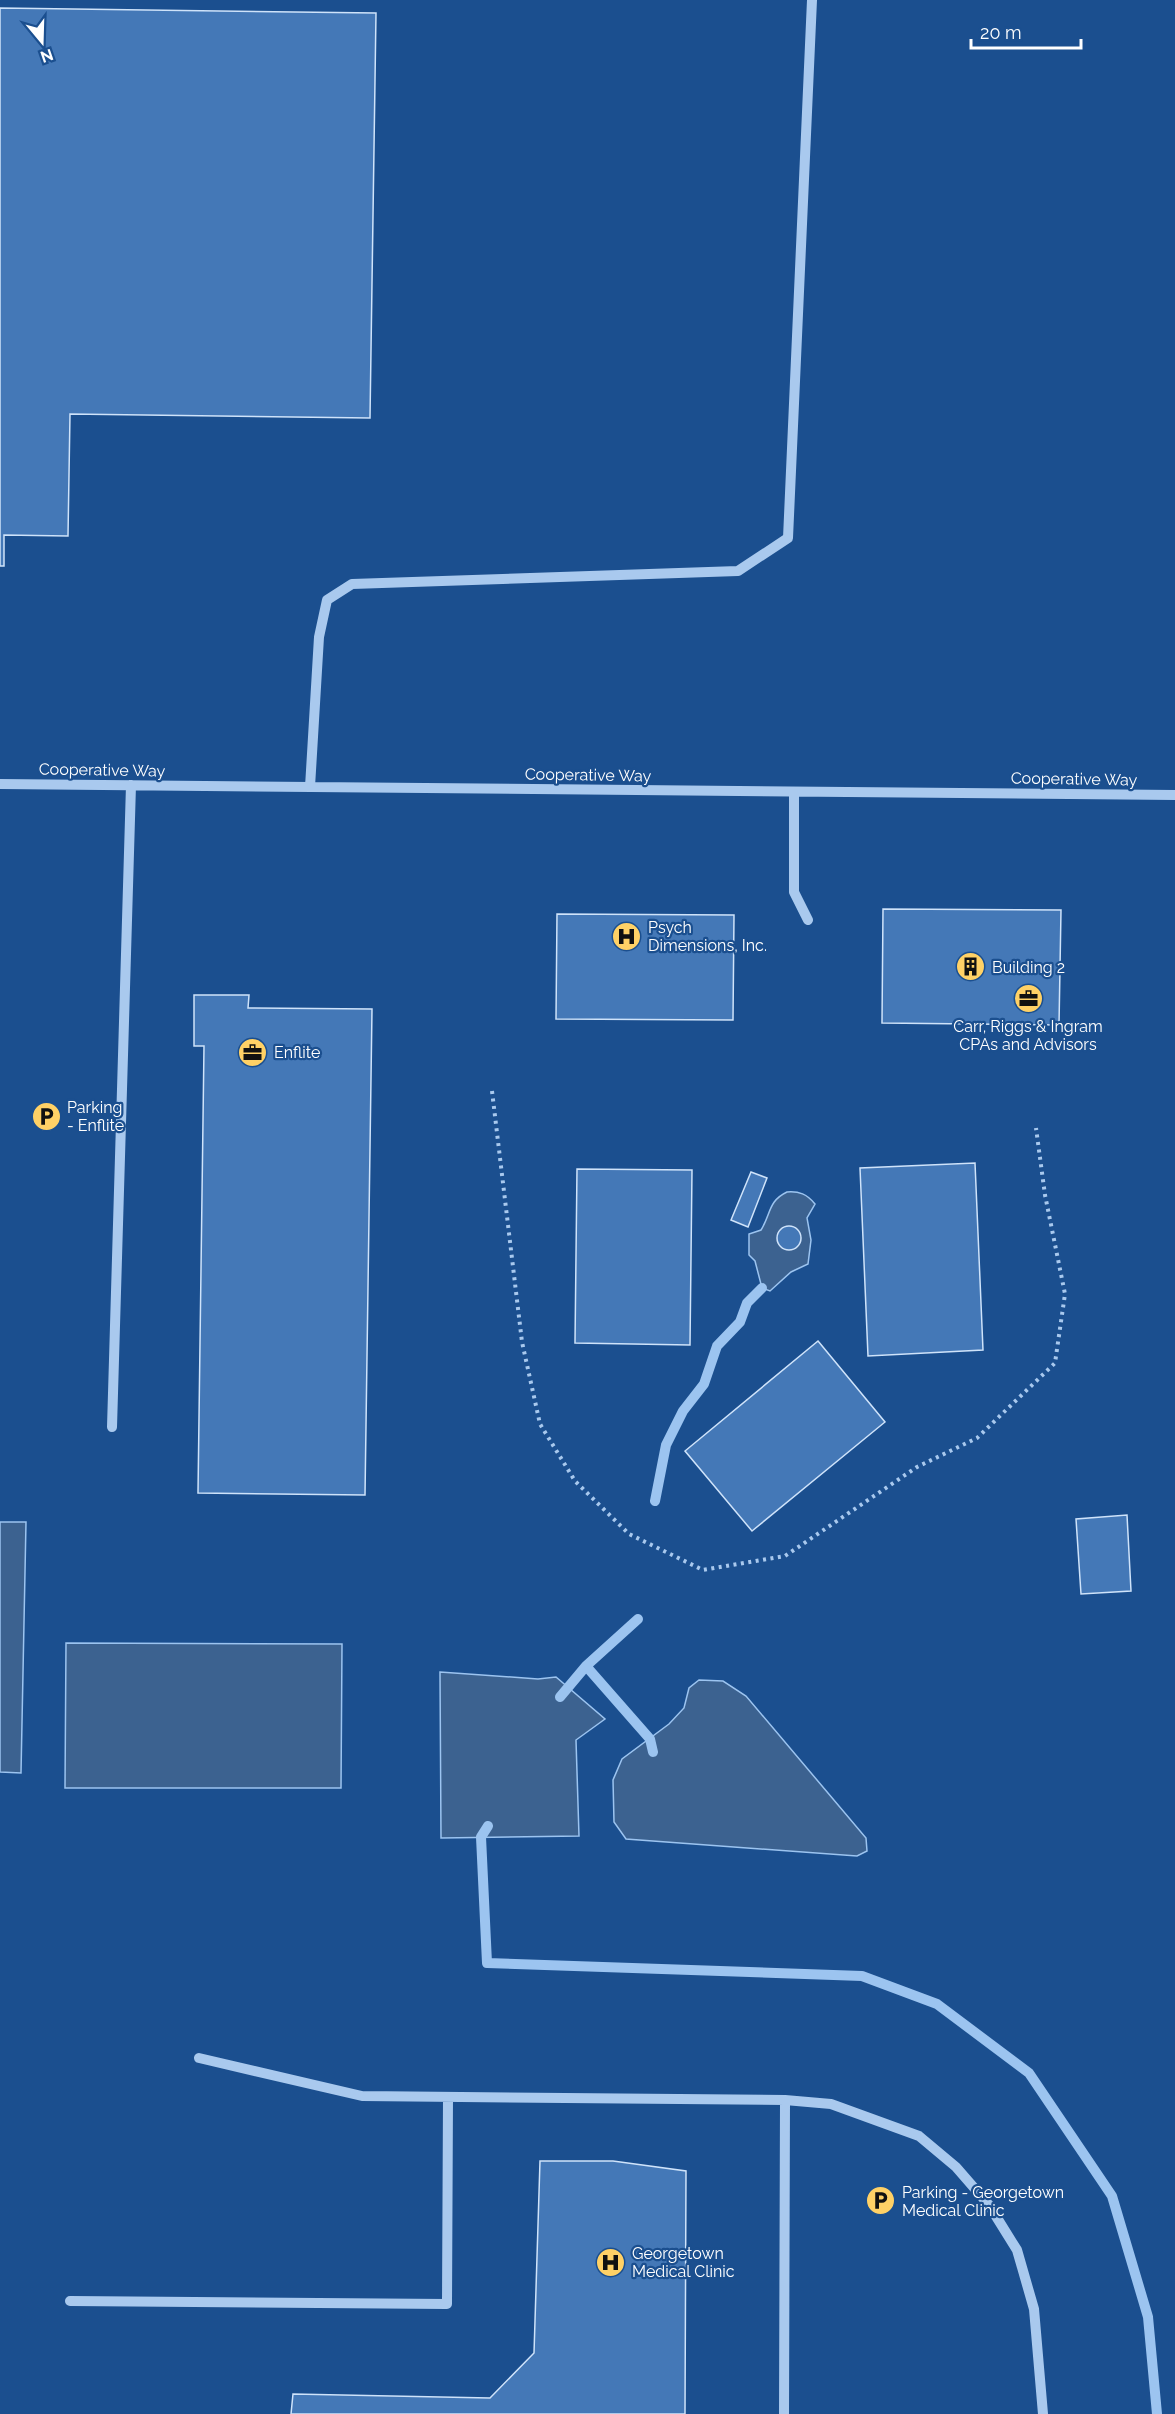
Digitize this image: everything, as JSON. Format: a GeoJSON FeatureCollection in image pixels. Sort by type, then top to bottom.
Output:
{"type":"FeatureCollection","features":[{"type":"Feature","properties":{"kind":"street"},"geometry":{"type":"LineString","coordinates":[[309,787],[319,637],[327,600],[352,584],[738,571],[788,538],[812,0]]}},
{"type":"Feature","properties":{"kind":"street","name":"Cooperative Way"},"geometry":{"type":"LineString","coordinates":[[0,784],[1175,795]]}},
{"type":"Feature","properties":{"kind":"street"},"geometry":{"type":"LineString","coordinates":[[112,1427],[131,785]]}},
{"type":"Feature","properties":{"kind":"street"},"geometry":{"type":"LineString","coordinates":[[794,792],[794,892],[808,920]]}},
{"type":"Feature","properties":{"kind":"street"},"geometry":{"type":"LineString","coordinates":[[199,2058],[362,2096],[785,2100],[831,2104],[919,2136],[956,2166],[989,2205],[1017,2250],[1034,2309],[1044,2414]]}},
{"type":"Feature","properties":{"kind":"street"},"geometry":{"type":"LineString","coordinates":[[70,2301],[447,2304],[448,2098]]}},
{"type":"Feature","properties":{"kind":"street"},"geometry":{"type":"LineString","coordinates":[[784,2414],[785,2100]]}},
{"type":"Feature","properties":{"kind":"path"},"geometry":{"type":"LineString","coordinates":[[492,1091],[522,1342],[540,1424],[575,1481],[629,1534],[703,1570],[785,1557],[917,1467],[976,1438],[1055,1363],[1065,1294],[1045,1195],[1036,1128]]}},
{"type":"Feature","properties":{"kind":"water"},"geometry":{"type":"Polygon","coordinates":[[[787,1192],[802,1194],[815,1204],[807,1218],[811,1240],[808,1264],[791,1272],[770,1291],[762,1288],[755,1261],[749,1255],[749,1234],[761,1230],[776,1199],[787,1192]]]}},
{"type":"Feature","properties":{"kind":"water"},"geometry":{"type":"Polygon","coordinates":[[[0,1522],[26,1522],[21,1773],[0,1772],[0,1522]]]}},
{"type":"Feature","properties":{"kind":"water"},"geometry":{"type":"Polygon","coordinates":[[[66,1643],[342,1644],[341,1788],[65,1788],[66,1643]]]}},
{"type":"Feature","properties":{"kind":"water"},"geometry":{"type":"Polygon","coordinates":[[[440,1672],[538,1679],[556,1677],[605,1719],[576,1740],[579,1836],[441,1838],[440,1672]]]}},
{"type":"Feature","properties":{"kind":"water"},"geometry":{"type":"Polygon","coordinates":[[[699,1680],[723,1681],[746,1696],[866,1838],[867,1851],[857,1856],[626,1839],[614,1822],[613,1780],[622,1759],[669,1724],[684,1708],[689,1688],[699,1680]]]}},
{"type":"Feature","properties":{"kind":"building"},"geometry":{"type":"Polygon","coordinates":[[[0,8],[376,13],[370,418],[70,414],[68,536],[4,535],[4,566],[0,566],[0,8]]]}},
{"type":"Feature","properties":{"kind":"building","name":"Building 2"},"geometry":{"type":"Polygon","coordinates":[[[883,909],[1061,910],[1059,1025],[882,1023],[883,909]]]}},
{"type":"Feature","properties":{"kind":"building"},"geometry":{"type":"Polygon","coordinates":[[[557,914],[734,915],[733,1020],[556,1019],[557,914]]]}},
{"type":"Feature","properties":{"kind":"building"},"geometry":{"type":"Polygon","coordinates":[[[194,995],[249,995],[248,1008],[372,1009],[365,1495],[198,1493],[204,1046],[194,1046],[194,995]]]}},
{"type":"Feature","properties":{"kind":"building"},"geometry":{"type":"Polygon","coordinates":[[[975,1163],[983,1350],[868,1356],[860,1168],[975,1163]]]}},
{"type":"Feature","properties":{"kind":"building"},"geometry":{"type":"Polygon","coordinates":[[[577,1169],[692,1170],[690,1345],[575,1343],[577,1169]]]}},
{"type":"Feature","properties":{"kind":"building"},"geometry":{"type":"Polygon","coordinates":[[[751,1172],[767,1178],[748,1227],[731,1220],[751,1172]]]}},
{"type":"Feature","properties":{"kind":"building"},"geometry":{"type":"Polygon","coordinates":[[[789,1226],[798,1229],[801,1238],[798,1247],[789,1250],[780,1247],[777,1238],[780,1229],[789,1226]]]}},
{"type":"Feature","properties":{"kind":"building"},"geometry":{"type":"Polygon","coordinates":[[[818,1341],[885,1422],[752,1531],[685,1451],[818,1341]]]}},
{"type":"Feature","properties":{"kind":"building"},"geometry":{"type":"Polygon","coordinates":[[[1127,1515],[1131,1591],[1081,1594],[1076,1519],[1127,1515]]]}},
{"type":"Feature","properties":{"kind":"building","name":"Georgetown Medical Clinic"},"geometry":{"type":"Polygon","coordinates":[[[540,2161],[613,2161],[686,2171],[685,2414],[291,2414],[293,2394],[490,2398],[534,2353],[540,2161]]]}},
{"type":"Feature","properties":{"kind":"waterway"},"geometry":{"type":"LineString","coordinates":[[655,1501],[666,1445],[683,1411],[704,1384],[717,1346],[740,1322],[747,1303],[762,1288]]}},
{"type":"Feature","properties":{"kind":"waterway"},"geometry":{"type":"LineString","coordinates":[[560,1697],[586,1666],[638,1619]]}},
{"type":"Feature","properties":{"kind":"waterway"},"geometry":{"type":"LineString","coordinates":[[586,1666],[650,1739],[653,1752]]}},
{"type":"Feature","properties":{"kind":"waterway"},"geometry":{"type":"LineString","coordinates":[[488,1826],[481,1837],[487,1963],[862,1976],[937,2004],[1029,2073],[1112,2196],[1148,2317],[1157,2414]]}},
{"type":"Feature","properties":{"kind":"place","name":"Psych Dimensions, Inc."},"geometry":{"type":"Point","coordinates":[627,936]}},
{"type":"Feature","properties":{"kind":"place","name":"Building 2"},"geometry":{"type":"Point","coordinates":[971,967]}},
{"type":"Feature","properties":{"kind":"place","name":"Carr, Riggs & Ingram CPAs and Advisors"},"geometry":{"type":"Point","coordinates":[1028,998]}},
{"type":"Feature","properties":{"kind":"place","name":"Enflite"},"geometry":{"type":"Point","coordinates":[253,1052]}},
{"type":"Feature","properties":{"kind":"place","name":"Parking - Enflite"},"geometry":{"type":"Point","coordinates":[46,1116]}},
{"type":"Feature","properties":{"kind":"place","name":"Parking - Georgetown Medical Clinic"},"geometry":{"type":"Point","coordinates":[881,2201]}},
{"type":"Feature","properties":{"kind":"place","name":"Georgetown Medical Clinic"},"geometry":{"type":"Point","coordinates":[611,2262]}}]}
